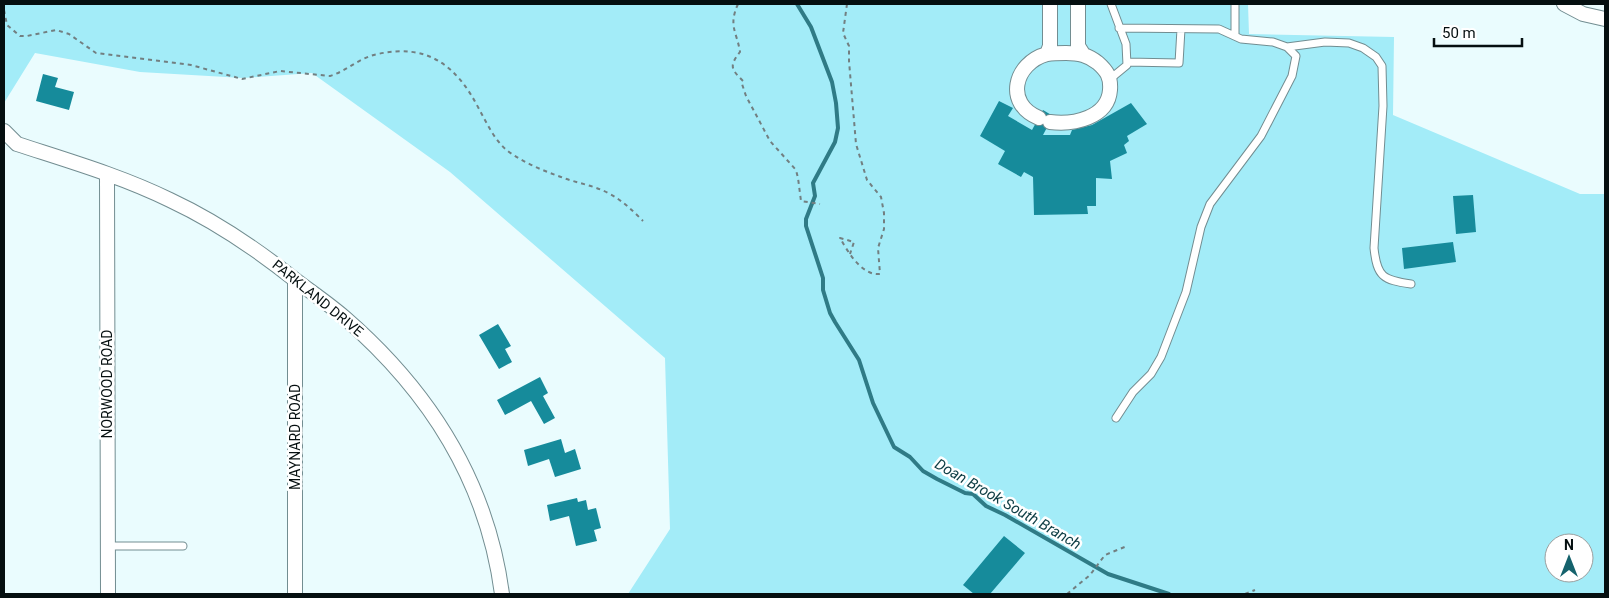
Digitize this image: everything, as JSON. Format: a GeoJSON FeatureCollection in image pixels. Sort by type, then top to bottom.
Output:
{"type":"FeatureCollection","features":[{"type":"Feature","properties":{"kind":"street"},"geometry":{"type":"LineString","coordinates":[[1047,54],[1050,46],[1050,4]]}},
{"type":"Feature","properties":{"kind":"street"},"geometry":{"type":"LineString","coordinates":[[1078,4],[1078,46],[1083,54],[1106,70],[1110,80],[1108,99],[1102,109],[1083,120],[1066,122],[1044,120],[1024,109],[1018,101],[1016,90],[1018,80],[1024,68],[1034,60],[1047,54],[1083,54]]}},
{"type":"Feature","properties":{"kind":"street"},"geometry":{"type":"LineString","coordinates":[[1564,4],[1583,14],[1605,19]]}},
{"type":"Feature","properties":{"kind":"street","name":"PARKLAND DRIVE"},"geometry":{"type":"LineString","coordinates":[[4,131],[10,143],[107,174],[170,200],[214,222],[271,260],[294,280],[344,316],[370,340],[396,367],[430,409],[453,443],[488,528],[499,566],[502,594]]}},
{"type":"Feature","properties":{"kind":"street","name":"NORWOOD ROAD"},"geometry":{"type":"LineString","coordinates":[[107,174],[108,594]]}},
{"type":"Feature","properties":{"kind":"street","name":"MAYNARD ROAD"},"geometry":{"type":"LineString","coordinates":[[294,280],[295,594]]}},
{"type":"Feature","properties":{"kind":"lane"},"geometry":{"type":"LineString","coordinates":[[1110,80],[1127,66],[1126,44],[1111,4]]}},
{"type":"Feature","properties":{"kind":"lane"},"geometry":{"type":"LineString","coordinates":[[1235,4],[1235,36]]}},
{"type":"Feature","properties":{"kind":"lane"},"geometry":{"type":"LineString","coordinates":[[1119,28],[1219,29],[1241,39],[1272,42],[1287,47],[1326,42],[1349,43],[1363,48],[1376,57],[1382,66],[1383,106],[1374,248],[1376,265],[1381,274],[1388,279],[1411,284]]}},
{"type":"Feature","properties":{"kind":"lane"},"geometry":{"type":"LineString","coordinates":[[1127,62],[1179,63],[1181,29]]}},
{"type":"Feature","properties":{"kind":"lane"},"geometry":{"type":"LineString","coordinates":[[1116,418],[1133,392],[1151,374],[1161,357],[1186,292],[1201,227],[1210,204],[1261,136],[1292,76],[1296,56],[1287,47]]}},
{"type":"Feature","properties":{"kind":"lane"},"geometry":{"type":"LineString","coordinates":[[108,546],[183,546]]}},
{"type":"Feature","properties":{"kind":"path"},"geometry":{"type":"LineString","coordinates":[[738,4],[732,23],[740,52],[732,63],[733,70],[743,81],[742,84],[746,96],[770,141],[796,170],[801,201],[820,204]]}},
{"type":"Feature","properties":{"kind":"path"},"geometry":{"type":"LineString","coordinates":[[847,4],[843,33],[849,46],[856,144],[867,180],[880,197],[884,213],[884,229],[878,248],[880,274],[866,271],[850,254],[840,238],[854,242],[850,254]]}},
{"type":"Feature","properties":{"kind":"path"},"geometry":{"type":"LineString","coordinates":[[4,10],[7,25],[20,36],[56,30],[69,34],[82,45],[96,53],[191,65],[242,79],[280,71],[330,76],[364,58],[385,52],[401,51],[430,57],[439,60],[449,67],[464,82],[492,132],[505,150],[559,177],[607,193],[624,202],[644,221]]}},
{"type":"Feature","properties":{"kind":"path"},"geometry":{"type":"LineString","coordinates":[[1068,594],[1090,575],[1105,555],[1127,546]]}},
{"type":"Feature","properties":{"kind":"path"},"geometry":{"type":"LineString","coordinates":[[1245,594],[1254,590]]}},
{"type":"Feature","properties":{"kind":"shaded area"},"geometry":{"type":"Polygon","coordinates":[[[4,4],[1248,4],[1249,34],[1394,37],[1393,115],[1580,194],[1605,194],[1605,594],[628,594],[670,529],[665,358],[450,172],[312,73],[243,78],[140,72],[35,53],[4,103],[4,4]]]}},
{"type":"Feature","properties":{"kind":"building"},"geometry":{"type":"Polygon","coordinates":[[[43,74],[58,78],[55,87],[74,92],[69,110],[36,101],[43,74]]]}},
{"type":"Feature","properties":{"kind":"building"},"geometry":{"type":"Polygon","coordinates":[[[999,101],[1013,108],[1008,116],[1032,130],[1043,110],[1053,116],[1043,135],[1070,135],[1072,130],[1092,125],[1131,103],[1147,124],[1127,136],[1129,141],[1124,145],[1127,153],[1110,161],[1112,179],[1096,178],[1096,206],[1087,206],[1088,214],[1034,215],[1033,177],[1024,172],[1021,177],[998,164],[1005,151],[980,136],[999,101]]]}},
{"type":"Feature","properties":{"kind":"building"},"geometry":{"type":"Polygon","coordinates":[[[1473,195],[1476,232],[1456,234],[1453,196],[1473,195]]]}},
{"type":"Feature","properties":{"kind":"building"},"geometry":{"type":"Polygon","coordinates":[[[1453,242],[1456,262],[1404,269],[1402,248],[1453,242]]]}},
{"type":"Feature","properties":{"kind":"building"},"geometry":{"type":"Polygon","coordinates":[[[498,324],[511,346],[505,349],[512,362],[499,369],[479,335],[498,324]]]}},
{"type":"Feature","properties":{"kind":"building"},"geometry":{"type":"Polygon","coordinates":[[[540,377],[548,393],[543,396],[555,418],[544,424],[531,401],[505,415],[497,400],[540,377]]]}},
{"type":"Feature","properties":{"kind":"building"},"geometry":{"type":"Polygon","coordinates":[[[561,439],[565,453],[575,449],[581,469],[555,477],[549,459],[528,466],[524,450],[561,439]]]}},
{"type":"Feature","properties":{"kind":"building"},"geometry":{"type":"Polygon","coordinates":[[[577,498],[578,502],[586,500],[588,510],[596,508],[601,528],[594,530],[597,541],[576,546],[569,516],[550,521],[547,505],[577,498]]]}},
{"type":"Feature","properties":{"kind":"building"},"geometry":{"type":"Polygon","coordinates":[[[1004,536],[1025,553],[990,594],[974,594],[963,585],[1004,536]]]}},
{"type":"Feature","properties":{"kind":"waterway","name":"Doan Brook South Branch"},"geometry":{"type":"LineString","coordinates":[[797,4],[811,27],[832,82],[838,128],[835,142],[813,183],[815,196],[806,219],[806,226],[823,278],[823,290],[830,313],[859,360],[873,403],[894,447],[910,457],[923,471],[965,493],[973,494],[986,506],[1108,574],[1169,594]]}}]}
